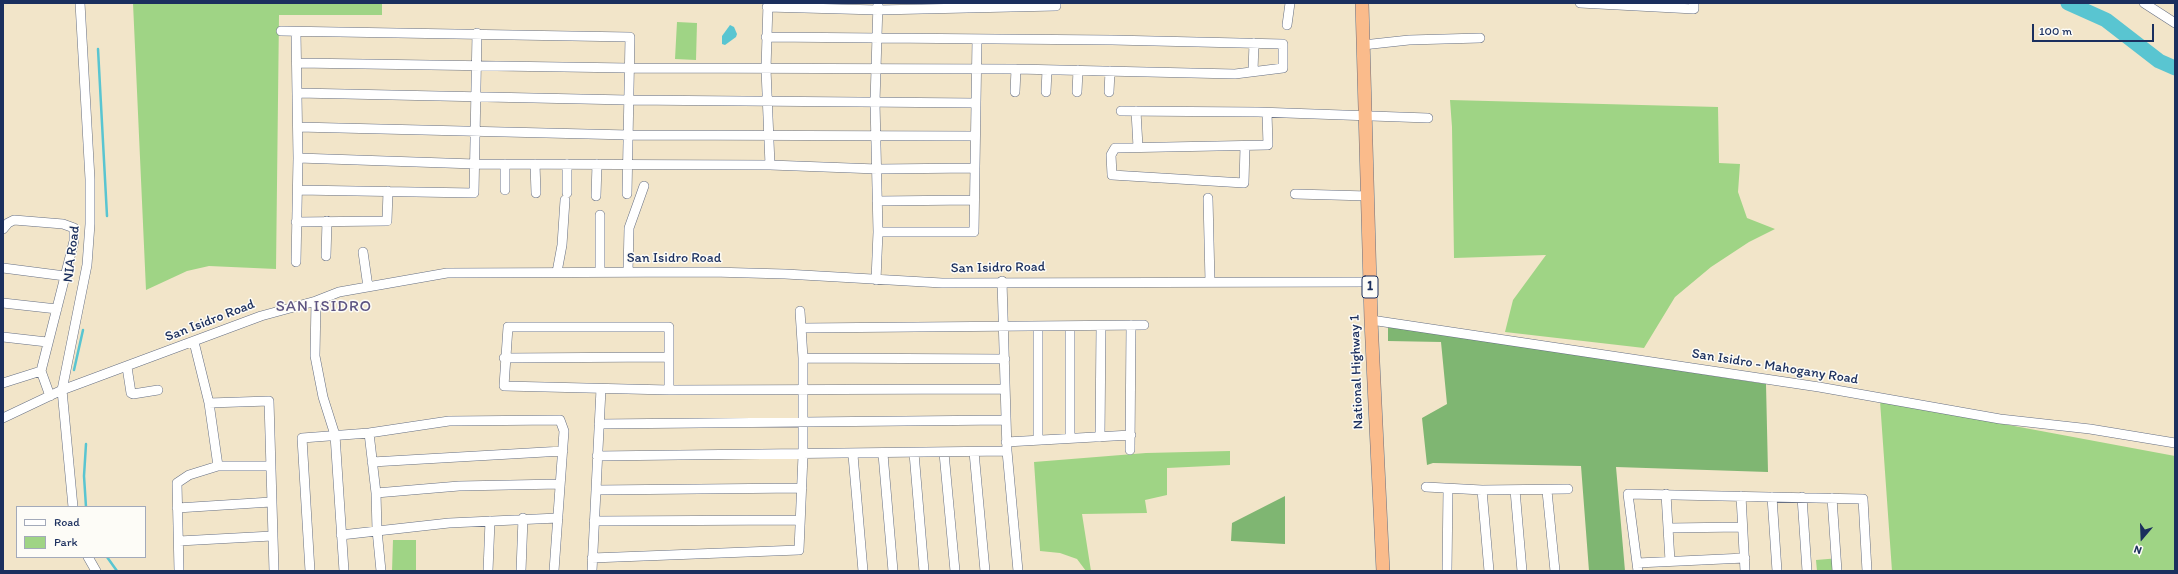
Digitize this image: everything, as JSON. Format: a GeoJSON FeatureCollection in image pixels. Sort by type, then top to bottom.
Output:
{"type":"FeatureCollection","features":[{"type":"Feature","properties":{"kind":"highway","name":"National Highway 1"},"geometry":{"type":"LineString","coordinates":[[1362,3],[1364,116],[1368,196],[1371,320],[1383,571]]}},
{"type":"Feature","properties":{"kind":"street","name":"NIA Road"},"geometry":{"type":"LineString","coordinates":[[72,506],[62,390],[89,244],[90,179],[80,3]]}},
{"type":"Feature","properties":{"kind":"street"},"geometry":{"type":"LineString","coordinates":[[1287,25],[1290,3]]}},
{"type":"Feature","properties":{"kind":"street"},"geometry":{"type":"LineString","coordinates":[[1580,3],[1694,9],[1694,3]]}},
{"type":"Feature","properties":{"kind":"street"},"geometry":{"type":"LineString","coordinates":[[2144,3],[2175,23]]}},
{"type":"Feature","properties":{"kind":"street"},"geometry":{"type":"LineString","coordinates":[[770,165],[770,135],[766,69],[768,5],[1056,5]]}},
{"type":"Feature","properties":{"kind":"street"},"geometry":{"type":"LineString","coordinates":[[876,280],[878,232],[877,135],[875,102],[878,6]]}},
{"type":"Feature","properties":{"kind":"street"},"geometry":{"type":"LineString","coordinates":[[282,31],[477,33],[630,37],[628,100],[629,165],[627,194]]}},
{"type":"Feature","properties":{"kind":"street"},"geometry":{"type":"LineString","coordinates":[[296,32],[298,63],[298,190],[296,262]]}},
{"type":"Feature","properties":{"kind":"street"},"geometry":{"type":"LineString","coordinates":[[298,190],[474,193],[477,33]]}},
{"type":"Feature","properties":{"kind":"street"},"geometry":{"type":"LineString","coordinates":[[298,63],[629,68],[1016,69],[1235,74],[1283,68],[1283,44],[877,37],[766,37]]}},
{"type":"Feature","properties":{"kind":"street"},"geometry":{"type":"LineString","coordinates":[[1363,45],[1409,40],[1480,38]]}},
{"type":"Feature","properties":{"kind":"street"},"geometry":{"type":"LineString","coordinates":[[878,232],[974,232],[976,39]]}},
{"type":"Feature","properties":{"kind":"street"},"geometry":{"type":"LineString","coordinates":[[1253,71],[1254,43]]}},
{"type":"Feature","properties":{"kind":"street"},"geometry":{"type":"LineString","coordinates":[[1016,69],[1016,92]]}},
{"type":"Feature","properties":{"kind":"street"},"geometry":{"type":"LineString","coordinates":[[1046,70],[1046,92]]}},
{"type":"Feature","properties":{"kind":"street"},"geometry":{"type":"LineString","coordinates":[[1077,92],[1078,70]]}},
{"type":"Feature","properties":{"kind":"street"},"geometry":{"type":"LineString","coordinates":[[1109,92],[1110,71]]}},
{"type":"Feature","properties":{"kind":"street"},"geometry":{"type":"LineString","coordinates":[[298,93],[476,98],[976,103]]}},
{"type":"Feature","properties":{"kind":"street"},"geometry":{"type":"LineString","coordinates":[[1136,111],[1138,147]]}},
{"type":"Feature","properties":{"kind":"street"},"geometry":{"type":"LineString","coordinates":[[1121,112],[1267,113],[1428,118]]}},
{"type":"Feature","properties":{"kind":"street"},"geometry":{"type":"LineString","coordinates":[[1245,146],[1244,183],[1112,175],[1111,155],[1115,148],[1245,146],[1268,144],[1267,113]]}},
{"type":"Feature","properties":{"kind":"street"},"geometry":{"type":"LineString","coordinates":[[298,127],[475,130],[629,135],[975,136]]}},
{"type":"Feature","properties":{"kind":"street"},"geometry":{"type":"LineString","coordinates":[[298,158],[475,164],[770,165],[877,169],[975,168]]}},
{"type":"Feature","properties":{"kind":"street"},"geometry":{"type":"LineString","coordinates":[[505,164],[505,190]]}},
{"type":"Feature","properties":{"kind":"street"},"geometry":{"type":"LineString","coordinates":[[535,164],[536,193]]}},
{"type":"Feature","properties":{"kind":"street"},"geometry":{"type":"LineString","coordinates":[[557,272],[562,245],[567,164]]}},
{"type":"Feature","properties":{"kind":"street"},"geometry":{"type":"LineString","coordinates":[[596,196],[597,164]]}},
{"type":"Feature","properties":{"kind":"street"},"geometry":{"type":"LineString","coordinates":[[628,272],[629,228],[644,186]]}},
{"type":"Feature","properties":{"kind":"street"},"geometry":{"type":"LineString","coordinates":[[296,222],[387,221],[388,191]]}},
{"type":"Feature","properties":{"kind":"street"},"geometry":{"type":"LineString","coordinates":[[1295,194],[1368,196]]}},
{"type":"Feature","properties":{"kind":"street"},"geometry":{"type":"LineString","coordinates":[[1208,198],[1210,282]]}},
{"type":"Feature","properties":{"kind":"street"},"geometry":{"type":"LineString","coordinates":[[877,202],[974,200]]}},
{"type":"Feature","properties":{"kind":"street"},"geometry":{"type":"LineString","coordinates":[[600,215],[600,272]]}},
{"type":"Feature","properties":{"kind":"street"},"geometry":{"type":"LineString","coordinates":[[3,229],[8,223],[14,220],[63,224],[74,228],[74,241],[47,342],[41,372],[50,396]]}},
{"type":"Feature","properties":{"kind":"street"},"geometry":{"type":"LineString","coordinates":[[326,256],[327,221]]}},
{"type":"Feature","properties":{"kind":"street"},"geometry":{"type":"LineString","coordinates":[[363,252],[368,287]]}},
{"type":"Feature","properties":{"kind":"street"},"geometry":{"type":"LineString","coordinates":[[3,268],[65,276]]}},
{"type":"Feature","properties":{"kind":"street","name":"San Isidro Road"},"geometry":{"type":"LineString","coordinates":[[3,418],[62,390],[261,316],[316,301],[339,292],[447,273],[628,272],[785,274],[942,283],[1002,281],[1370,282]]}},
{"type":"Feature","properties":{"kind":"street"},"geometry":{"type":"LineString","coordinates":[[1002,281],[1006,447],[1018,571]]}},
{"type":"Feature","properties":{"kind":"street"},"geometry":{"type":"LineString","coordinates":[[316,301],[315,356],[323,397],[335,435],[344,571]]}},
{"type":"Feature","properties":{"kind":"street"},"geometry":{"type":"LineString","coordinates":[[3,303],[57,309]]}},
{"type":"Feature","properties":{"kind":"street"},"geometry":{"type":"LineString","coordinates":[[592,558],[799,550],[803,455],[803,358],[800,311]]}},
{"type":"Feature","properties":{"kind":"street","name":"San Isidro - Mahogany Road"},"geometry":{"type":"LineString","coordinates":[[1371,320],[1819,387],[2000,419],[2090,430],[2175,443]]}},
{"type":"Feature","properties":{"kind":"street"},"geometry":{"type":"LineString","coordinates":[[1130,450],[1131,325]]}},
{"type":"Feature","properties":{"kind":"street"},"geometry":{"type":"LineString","coordinates":[[802,328],[1144,325]]}},
{"type":"Feature","properties":{"kind":"street"},"geometry":{"type":"LineString","coordinates":[[1038,326],[1038,440]]}},
{"type":"Feature","properties":{"kind":"street"},"geometry":{"type":"LineString","coordinates":[[1070,326],[1070,438]]}},
{"type":"Feature","properties":{"kind":"street"},"geometry":{"type":"LineString","coordinates":[[1100,437],[1101,326]]}},
{"type":"Feature","properties":{"kind":"street"},"geometry":{"type":"LineString","coordinates":[[669,390],[669,327],[508,327],[504,358],[504,386],[669,390],[1005,389]]}},
{"type":"Feature","properties":{"kind":"street"},"geometry":{"type":"LineString","coordinates":[[3,337],[47,342]]}},
{"type":"Feature","properties":{"kind":"street"},"geometry":{"type":"LineString","coordinates":[[194,342],[209,403],[218,466]]}},
{"type":"Feature","properties":{"kind":"street"},"geometry":{"type":"LineString","coordinates":[[504,358],[668,357]]}},
{"type":"Feature","properties":{"kind":"street"},"geometry":{"type":"LineString","coordinates":[[803,358],[1005,358]]}},
{"type":"Feature","properties":{"kind":"street"},"geometry":{"type":"LineString","coordinates":[[127,367],[131,393],[133,394],[158,390]]}},
{"type":"Feature","properties":{"kind":"street"},"geometry":{"type":"LineString","coordinates":[[3,384],[41,372]]}},
{"type":"Feature","properties":{"kind":"street"},"geometry":{"type":"LineString","coordinates":[[592,571],[601,388]]}},
{"type":"Feature","properties":{"kind":"street"},"geometry":{"type":"LineString","coordinates":[[209,403],[269,401],[274,571],[266,571]]}},
{"type":"Feature","properties":{"kind":"street"},"geometry":{"type":"LineString","coordinates":[[310,571],[302,438],[369,433],[450,421],[560,420],[564,431],[554,571]]}},
{"type":"Feature","properties":{"kind":"street"},"geometry":{"type":"LineString","coordinates":[[599,424],[1006,420]]}},
{"type":"Feature","properties":{"kind":"street"},"geometry":{"type":"LineString","coordinates":[[369,433],[376,493],[377,530],[381,571]]}},
{"type":"Feature","properties":{"kind":"street"},"geometry":{"type":"LineString","coordinates":[[597,456],[853,455],[974,452],[1038,440],[1131,435]]}},
{"type":"Feature","properties":{"kind":"street"},"geometry":{"type":"LineString","coordinates":[[372,462],[563,450]]}},
{"type":"Feature","properties":{"kind":"street"},"geometry":{"type":"LineString","coordinates":[[974,452],[985,571]]}},
{"type":"Feature","properties":{"kind":"street"},"geometry":{"type":"LineString","coordinates":[[944,453],[955,571]]}},
{"type":"Feature","properties":{"kind":"street"},"geometry":{"type":"LineString","coordinates":[[883,454],[893,571]]}},
{"type":"Feature","properties":{"kind":"street"},"geometry":{"type":"LineString","coordinates":[[914,454],[924,571]]}},
{"type":"Feature","properties":{"kind":"street"},"geometry":{"type":"LineString","coordinates":[[853,455],[864,571]]}},
{"type":"Feature","properties":{"kind":"street"},"geometry":{"type":"LineString","coordinates":[[179,571],[176,508],[177,483],[189,475],[218,466],[271,466]]}},
{"type":"Feature","properties":{"kind":"street"},"geometry":{"type":"LineString","coordinates":[[376,493],[459,486],[560,484]]}},
{"type":"Feature","properties":{"kind":"street"},"geometry":{"type":"LineString","coordinates":[[1426,487],[1482,490],[1568,490]]}},
{"type":"Feature","properties":{"kind":"street"},"geometry":{"type":"LineString","coordinates":[[596,490],[802,488]]}},
{"type":"Feature","properties":{"kind":"street"},"geometry":{"type":"LineString","coordinates":[[1447,571],[1448,489]]}},
{"type":"Feature","properties":{"kind":"street"},"geometry":{"type":"LineString","coordinates":[[1482,490],[1489,571]]}},
{"type":"Feature","properties":{"kind":"street"},"geometry":{"type":"LineString","coordinates":[[1515,490],[1522,571]]}},
{"type":"Feature","properties":{"kind":"street"},"geometry":{"type":"LineString","coordinates":[[1547,491],[1555,571]]}},
{"type":"Feature","properties":{"kind":"street"},"geometry":{"type":"LineString","coordinates":[[1745,558],[1670,561],[1637,567],[1628,494],[1772,497],[1802,496],[1863,499],[1867,571]]}},
{"type":"Feature","properties":{"kind":"street"},"geometry":{"type":"LineString","coordinates":[[1666,494],[1670,561]]}},
{"type":"Feature","properties":{"kind":"street"},"geometry":{"type":"LineString","coordinates":[[1741,496],[1745,571]]}},
{"type":"Feature","properties":{"kind":"street"},"geometry":{"type":"LineString","coordinates":[[1802,496],[1807,571]]}},
{"type":"Feature","properties":{"kind":"street"},"geometry":{"type":"LineString","coordinates":[[1772,497],[1777,571]]}},
{"type":"Feature","properties":{"kind":"street"},"geometry":{"type":"LineString","coordinates":[[1832,498],[1837,571]]}},
{"type":"Feature","properties":{"kind":"street"},"geometry":{"type":"LineString","coordinates":[[176,508],[272,502]]}},
{"type":"Feature","properties":{"kind":"street"},"geometry":{"type":"LineString","coordinates":[[341,535],[377,530],[523,518],[558,518]]}},
{"type":"Feature","properties":{"kind":"street"},"geometry":{"type":"LineString","coordinates":[[521,571],[523,518]]}},
{"type":"Feature","properties":{"kind":"street"},"geometry":{"type":"LineString","coordinates":[[594,521],[800,520]]}},
{"type":"Feature","properties":{"kind":"street"},"geometry":{"type":"LineString","coordinates":[[488,571],[490,521]]}},
{"type":"Feature","properties":{"kind":"street"},"geometry":{"type":"LineString","coordinates":[[1669,528],[1742,527]]}},
{"type":"Feature","properties":{"kind":"street"},"geometry":{"type":"LineString","coordinates":[[178,541],[272,536]]}},
{"type":"Feature","properties":{"kind":"street"},"geometry":{"type":"LineString","coordinates":[[89,558],[96,571]]}},
{"type":"Feature","properties":{"kind":"green space"},"geometry":{"type":"Polygon","coordinates":[[[133,3],[382,3],[382,15],[279,15],[276,269],[209,266],[187,271],[146,290],[133,3]]]}},
{"type":"Feature","properties":{"kind":"green space"},"geometry":{"type":"Polygon","coordinates":[[[677,22],[697,23],[696,60],[675,59],[677,22]]]}},
{"type":"Feature","properties":{"kind":"green space"},"geometry":{"type":"Polygon","coordinates":[[[1450,100],[1718,107],[1719,163],[1740,164],[1738,192],[1747,218],[1775,229],[1749,242],[1711,267],[1675,297],[1644,348],[1505,332],[1513,300],[1546,255],[1454,258],[1452,127],[1450,100]]]}},
{"type":"Feature","properties":{"kind":"green space"},"geometry":{"type":"Polygon","coordinates":[[[1388,326],[1766,384],[1768,472],[1616,467],[1625,571],[1589,571],[1581,466],[1433,463],[1427,465],[1422,418],[1447,404],[1441,342],[1388,341],[1388,326]]]}},
{"type":"Feature","properties":{"kind":"green space"},"geometry":{"type":"Polygon","coordinates":[[[1880,401],[2175,456],[2175,571],[1892,571],[1880,401]]]}},
{"type":"Feature","properties":{"kind":"green space"},"geometry":{"type":"Polygon","coordinates":[[[1230,451],[1230,465],[1167,468],[1167,495],[1145,500],[1147,513],[1082,514],[1091,571],[1086,571],[1077,559],[1060,553],[1040,551],[1034,462],[1146,453],[1230,451]]]}},
{"type":"Feature","properties":{"kind":"green space"},"geometry":{"type":"Polygon","coordinates":[[[1285,496],[1285,544],[1231,541],[1232,523],[1285,496]]]}},
{"type":"Feature","properties":{"kind":"green space"},"geometry":{"type":"Polygon","coordinates":[[[393,540],[416,540],[416,571],[392,571],[393,540]]]}},
{"type":"Feature","properties":{"kind":"green space"},"geometry":{"type":"Polygon","coordinates":[[[1840,558],[1841,571],[1817,571],[1816,560],[1840,558]]]}},
{"type":"Feature","properties":{"kind":"water"},"geometry":{"type":"Polygon","coordinates":[[[730,25],[734,27],[737,34],[736,37],[725,45],[722,44],[722,36],[730,25]]]}},
{"type":"Feature","properties":{"kind":"waterway"},"geometry":{"type":"LineString","coordinates":[[2068,3],[2106,20],[2159,61],[2175,68]]}},
{"type":"Feature","properties":{"kind":"waterway"},"geometry":{"type":"LineString","coordinates":[[98,49],[107,216]]}},
{"type":"Feature","properties":{"kind":"waterway"},"geometry":{"type":"LineString","coordinates":[[74,370],[83,330]]}},
{"type":"Feature","properties":{"kind":"waterway"},"geometry":{"type":"LineString","coordinates":[[86,444],[84,476],[86,506]]}},
{"type":"Feature","properties":{"kind":"waterway"},"geometry":{"type":"LineString","coordinates":[[108,558],[117,571]]}},
{"type":"Feature","properties":{"kind":"district","name":"SAN ISIDRO"},"geometry":{"type":"Point","coordinates":[324,307]}}]}
